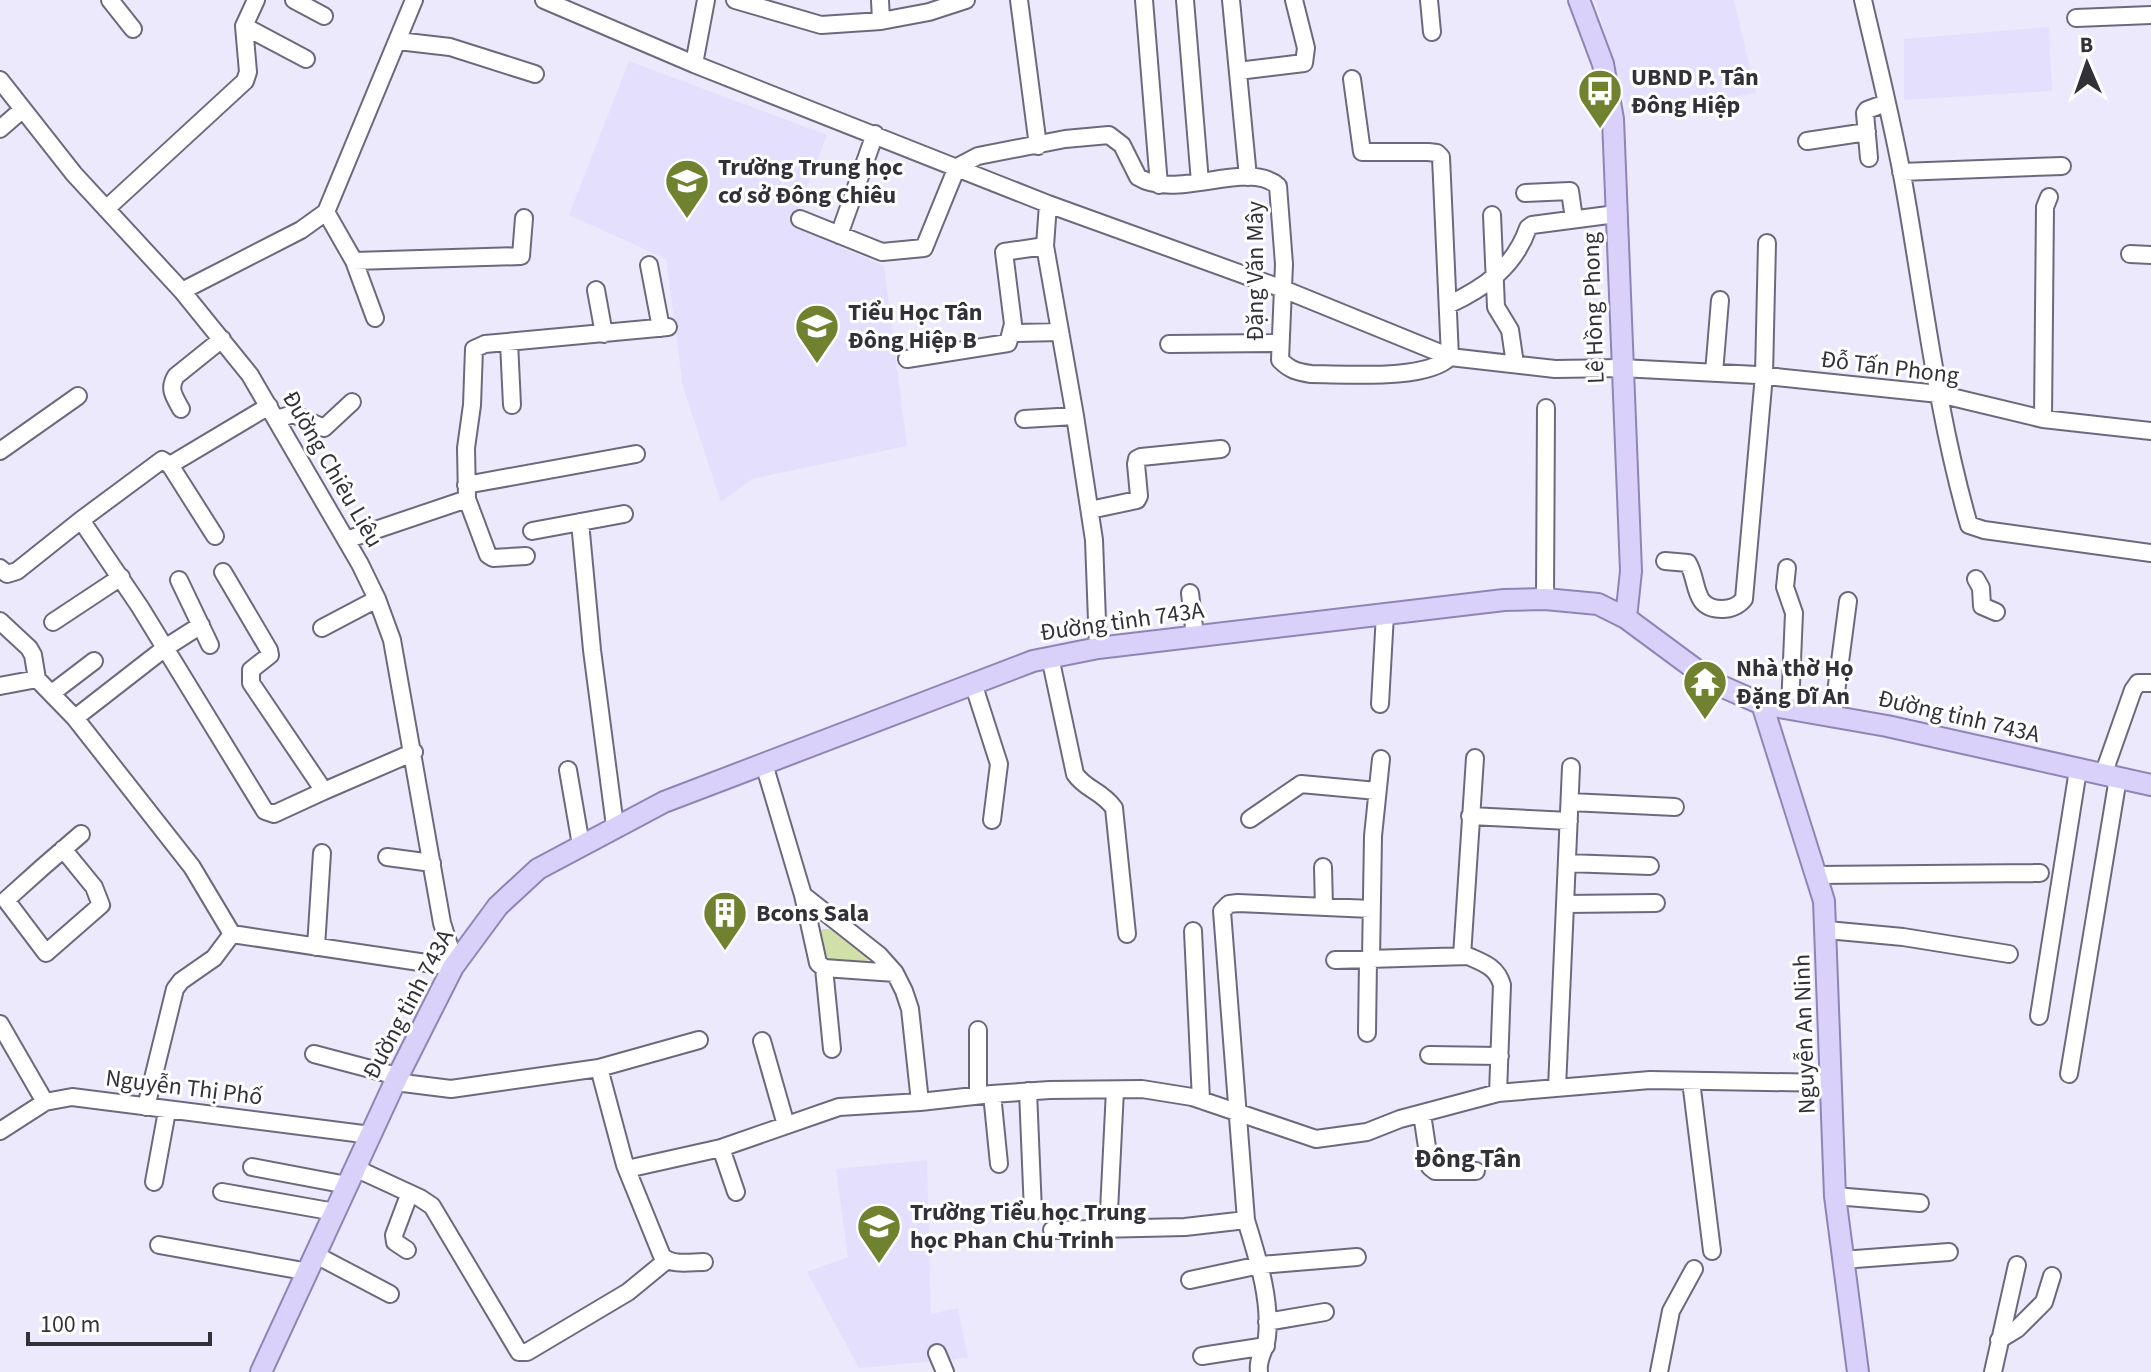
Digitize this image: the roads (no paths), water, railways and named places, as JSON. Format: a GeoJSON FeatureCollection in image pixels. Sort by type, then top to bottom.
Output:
{"type":"FeatureCollection","features":[{"type":"Feature","properties":{"kind":"main road","name":"Lê Hồng Phong"},"geometry":{"type":"LineString","coordinates":[[1579,0],[1603,64],[1613,119],[1631,571],[1626,618]]}},
{"type":"Feature","properties":{"kind":"main road","name":"Đường tỉnh 743A"},"geometry":{"type":"LineString","coordinates":[[261,1372],[396,1079],[454,965],[498,906],[554,859],[664,802],[1033,661],[1098,648],[1504,600],[1545,599],[1598,604],[1626,618],[1714,683],[1762,704],[1833,715],[2151,785]]}},
{"type":"Feature","properties":{"kind":"main road","name":"Nguyễn An Ninh"},"geometry":{"type":"LineString","coordinates":[[1762,704],[1824,901],[1835,1196],[1858,1372]]}},
{"type":"Feature","properties":{"kind":"street"},"geometry":{"type":"LineString","coordinates":[[106,209],[245,81],[248,72],[244,26],[256,0]]}},
{"type":"Feature","properties":{"kind":"street"},"geometry":{"type":"LineString","coordinates":[[294,0],[324,16]]}},
{"type":"Feature","properties":{"kind":"street"},"geometry":{"type":"LineString","coordinates":[[182,291],[301,230],[326,212],[414,0]]}},
{"type":"Feature","properties":{"kind":"street"},"geometry":{"type":"LineString","coordinates":[[544,0],[694,64],[1048,204],[1283,289],[1450,357],[1555,369],[1621,368]]}},
{"type":"Feature","properties":{"kind":"street"},"geometry":{"type":"LineString","coordinates":[[694,64],[706,0]]}},
{"type":"Feature","properties":{"kind":"street"},"geometry":{"type":"LineString","coordinates":[[735,0],[760,3],[821,25],[881,21],[929,12],[966,0]]}},
{"type":"Feature","properties":{"kind":"street"},"geometry":{"type":"LineString","coordinates":[[880,0],[881,21]]}},
{"type":"Feature","properties":{"kind":"street"},"geometry":{"type":"LineString","coordinates":[[1019,0],[1038,146]]}},
{"type":"Feature","properties":{"kind":"street"},"geometry":{"type":"LineString","coordinates":[[800,219],[882,252],[924,248],[957,167],[978,156],[1065,139],[1109,135],[1122,145],[1138,177],[1159,185],[1144,0]]}},
{"type":"Feature","properties":{"kind":"street"},"geometry":{"type":"LineString","coordinates":[[1185,0],[1200,182]]}},
{"type":"Feature","properties":{"kind":"street"},"geometry":{"type":"LineString","coordinates":[[1231,0],[1248,177]]}},
{"type":"Feature","properties":{"kind":"street"},"geometry":{"type":"LineString","coordinates":[[1238,71],[1304,63],[1306,48],[1294,0]]}},
{"type":"Feature","properties":{"kind":"street"},"geometry":{"type":"LineString","coordinates":[[1429,0],[1432,32]]}},
{"type":"Feature","properties":{"kind":"street"},"geometry":{"type":"LineString","coordinates":[[1863,0],[1901,172],[1939,394],[1969,525],[1984,530],[2151,553]]}},
{"type":"Feature","properties":{"kind":"street"},"geometry":{"type":"LineString","coordinates":[[118,4],[133,29]]}},
{"type":"Feature","properties":{"kind":"street"},"geometry":{"type":"LineString","coordinates":[[2076,18],[2151,15]]}},
{"type":"Feature","properties":{"kind":"street"},"geometry":{"type":"LineString","coordinates":[[244,26],[306,59]]}},
{"type":"Feature","properties":{"kind":"street"},"geometry":{"type":"LineString","coordinates":[[398,41],[450,47],[535,74]]}},
{"type":"Feature","properties":{"kind":"street"},"geometry":{"type":"LineString","coordinates":[[1352,79],[1362,152],[1428,152],[1441,157],[1450,357]]}},
{"type":"Feature","properties":{"kind":"street","name":"Đường Chiêu Liêu"},"geometry":{"type":"LineString","coordinates":[[0,80],[74,174],[182,291],[250,375],[377,599],[392,640],[442,923],[454,965]]}},
{"type":"Feature","properties":{"kind":"street"},"geometry":{"type":"LineString","coordinates":[[1869,158],[1867,110],[1886,103]]}},
{"type":"Feature","properties":{"kind":"street"},"geometry":{"type":"LineString","coordinates":[[0,129],[23,109]]}},
{"type":"Feature","properties":{"kind":"street"},"geometry":{"type":"LineString","coordinates":[[1807,141],[1867,132]]}},
{"type":"Feature","properties":{"kind":"street"},"geometry":{"type":"LineString","coordinates":[[839,235],[875,134]]}},
{"type":"Feature","properties":{"kind":"street"},"geometry":{"type":"LineString","coordinates":[[1901,172],[2062,166]]}},
{"type":"Feature","properties":{"kind":"street","name":"Đặng Văn Mây"},"geometry":{"type":"LineString","coordinates":[[1159,185],[1261,176],[1278,186],[1284,264],[1280,360],[1296,372],[1405,373],[1434,368],[1450,357]]}},
{"type":"Feature","properties":{"kind":"street"},"geometry":{"type":"LineString","coordinates":[[1525,193],[1570,191],[1574,219]]}},
{"type":"Feature","properties":{"kind":"street"},"geometry":{"type":"LineString","coordinates":[[2043,419],[2045,207],[2049,197]]}},
{"type":"Feature","properties":{"kind":"street"},"geometry":{"type":"LineString","coordinates":[[1048,204],[1045,246],[1094,540],[1098,648]]}},
{"type":"Feature","properties":{"kind":"street"},"geometry":{"type":"LineString","coordinates":[[326,212],[354,261],[375,318]]}},
{"type":"Feature","properties":{"kind":"street"},"geometry":{"type":"LineString","coordinates":[[1448,305],[1495,278],[1519,249],[1532,225],[1616,214]]}},
{"type":"Feature","properties":{"kind":"street"},"geometry":{"type":"LineString","coordinates":[[1492,215],[1496,307],[1510,330],[1515,364]]}},
{"type":"Feature","properties":{"kind":"street"},"geometry":{"type":"LineString","coordinates":[[354,261],[521,256],[524,218]]}},
{"type":"Feature","properties":{"kind":"street"},"geometry":{"type":"LineString","coordinates":[[1665,561],[1688,563],[1698,596],[1709,607],[1723,609],[1737,606],[1744,599],[1764,375],[1767,243]]}},
{"type":"Feature","properties":{"kind":"street"},"geometry":{"type":"LineString","coordinates":[[907,359],[1008,343],[1013,324],[1004,252],[1045,246]]}},
{"type":"Feature","properties":{"kind":"street"},"geometry":{"type":"LineString","coordinates":[[2130,254],[2151,255]]}},
{"type":"Feature","properties":{"kind":"street"},"geometry":{"type":"LineString","coordinates":[[526,556],[493,558],[488,555],[466,492],[466,448],[472,405],[474,349],[485,344],[664,327],[649,265]]}},
{"type":"Feature","properties":{"kind":"street"},"geometry":{"type":"LineString","coordinates":[[596,290],[604,334]]}},
{"type":"Feature","properties":{"kind":"street"},"geometry":{"type":"LineString","coordinates":[[1714,373],[1720,300]]}},
{"type":"Feature","properties":{"kind":"street"},"geometry":{"type":"LineString","coordinates":[[1011,333],[1060,332]]}},
{"type":"Feature","properties":{"kind":"street"},"geometry":{"type":"LineString","coordinates":[[181,409],[171,392],[171,384],[176,376],[222,339]]}},
{"type":"Feature","properties":{"kind":"street"},"geometry":{"type":"LineString","coordinates":[[509,342],[512,405]]}},
{"type":"Feature","properties":{"kind":"street"},"geometry":{"type":"LineString","coordinates":[[1169,344],[1280,343]]}},
{"type":"Feature","properties":{"kind":"street","name":"Đỗ Tấn Phong"},"geometry":{"type":"LineString","coordinates":[[1621,368],[1764,375],[1939,394],[2043,419],[2151,431]]}},
{"type":"Feature","properties":{"kind":"street"},"geometry":{"type":"LineString","coordinates":[[0,451],[78,396]]}},
{"type":"Feature","properties":{"kind":"street"},"geometry":{"type":"LineString","coordinates":[[170,465],[273,412],[293,414],[324,428],[352,402]]}},
{"type":"Feature","properties":{"kind":"street"},"geometry":{"type":"LineString","coordinates":[[1545,599],[1546,408]]}},
{"type":"Feature","properties":{"kind":"street"},"geometry":{"type":"LineString","coordinates":[[1024,419],[1075,416]]}},
{"type":"Feature","properties":{"kind":"street"},"geometry":{"type":"LineString","coordinates":[[1090,510],[1137,500],[1136,464],[1141,457],[1221,449]]}},
{"type":"Feature","properties":{"kind":"street"},"geometry":{"type":"LineString","coordinates":[[346,540],[466,492],[636,454]]}},
{"type":"Feature","properties":{"kind":"street"},"geometry":{"type":"LineString","coordinates":[[0,568],[7,574],[17,571],[162,460],[170,465],[215,536]]}},
{"type":"Feature","properties":{"kind":"street"},"geometry":{"type":"LineString","coordinates":[[532,531],[624,514]]}},
{"type":"Feature","properties":{"kind":"street"},"geometry":{"type":"LineString","coordinates":[[81,520],[121,577],[265,811],[274,814],[414,752]]}},
{"type":"Feature","properties":{"kind":"street"},"geometry":{"type":"LineString","coordinates":[[580,522],[592,650],[615,826]]}},
{"type":"Feature","properties":{"kind":"street"},"geometry":{"type":"LineString","coordinates":[[1787,568],[1785,587],[1794,613],[1790,708]]}},
{"type":"Feature","properties":{"kind":"street"},"geometry":{"type":"LineString","coordinates":[[223,572],[269,650],[270,655],[251,670],[251,683],[324,791]]}},
{"type":"Feature","properties":{"kind":"street"},"geometry":{"type":"LineString","coordinates":[[53,622],[121,577]]}},
{"type":"Feature","properties":{"kind":"street"},"geometry":{"type":"LineString","coordinates":[[1976,579],[1981,588],[1982,606],[1996,612]]}},
{"type":"Feature","properties":{"kind":"street"},"geometry":{"type":"LineString","coordinates":[[179,580],[210,645]]}},
{"type":"Feature","properties":{"kind":"street"},"geometry":{"type":"LineString","coordinates":[[1190,593],[1195,636]]}},
{"type":"Feature","properties":{"kind":"street"},"geometry":{"type":"LineString","coordinates":[[322,628],[377,599]]}},
{"type":"Feature","properties":{"kind":"street"},"geometry":{"type":"LineString","coordinates":[[1833,715],[1848,601]]}},
{"type":"Feature","properties":{"kind":"street"},"geometry":{"type":"LineString","coordinates":[[1380,704],[1385,614]]}},
{"type":"Feature","properties":{"kind":"street"},"geometry":{"type":"LineString","coordinates":[[0,621],[29,648],[37,679],[75,718],[192,867],[232,934]]}},
{"type":"Feature","properties":{"kind":"street"},"geometry":{"type":"LineString","coordinates":[[75,718],[165,648],[201,625]]}},
{"type":"Feature","properties":{"kind":"street"},"geometry":{"type":"LineString","coordinates":[[1050,657],[1075,774],[1081,784],[1105,796],[1114,808],[1127,934]]}},
{"type":"Feature","properties":{"kind":"street"},"geometry":{"type":"LineString","coordinates":[[52,693],[94,661]]}},
{"type":"Feature","properties":{"kind":"street"},"geometry":{"type":"LineString","coordinates":[[0,686],[37,679]]}},
{"type":"Feature","properties":{"kind":"street"},"geometry":{"type":"LineString","coordinates":[[973,683],[999,764],[992,820]]}},
{"type":"Feature","properties":{"kind":"street"},"geometry":{"type":"LineString","coordinates":[[2069,1074],[2110,777],[2133,690],[2138,683],[2151,683]]}},
{"type":"Feature","properties":{"kind":"street"},"geometry":{"type":"LineString","coordinates":[[1462,956],[1475,758]]}},
{"type":"Feature","properties":{"kind":"street"},"geometry":{"type":"LineString","coordinates":[[1367,1033],[1381,759]]}},
{"type":"Feature","properties":{"kind":"street"},"geometry":{"type":"LineString","coordinates":[[764,764],[803,895],[818,963],[824,968],[895,973]]}},
{"type":"Feature","properties":{"kind":"street"},"geometry":{"type":"LineString","coordinates":[[1557,1088],[1571,767]]}},
{"type":"Feature","properties":{"kind":"street"},"geometry":{"type":"LineString","coordinates":[[568,770],[581,845]]}},
{"type":"Feature","properties":{"kind":"street"},"geometry":{"type":"LineString","coordinates":[[2039,1016],[2078,770]]}},
{"type":"Feature","properties":{"kind":"street"},"geometry":{"type":"LineString","coordinates":[[1250,819],[1301,784],[1377,791]]}},
{"type":"Feature","properties":{"kind":"street"},"geometry":{"type":"LineString","coordinates":[[1570,802],[1675,807]]}},
{"type":"Feature","properties":{"kind":"street"},"geometry":{"type":"LineString","coordinates":[[1470,816],[1569,821]]}},
{"type":"Feature","properties":{"kind":"street"},"geometry":{"type":"LineString","coordinates":[[63,849],[94,887],[99,897],[99,909],[46,953],[3,902],[63,849],[81,834]]}},
{"type":"Feature","properties":{"kind":"street"},"geometry":{"type":"LineString","coordinates":[[316,947],[322,853]]}},
{"type":"Feature","properties":{"kind":"street"},"geometry":{"type":"LineString","coordinates":[[387,857],[432,863]]}},
{"type":"Feature","properties":{"kind":"street"},"geometry":{"type":"LineString","coordinates":[[1567,863],[1650,866]]}},
{"type":"Feature","properties":{"kind":"street"},"geometry":{"type":"LineString","coordinates":[[1323,867],[1324,907]]}},
{"type":"Feature","properties":{"kind":"street"},"geometry":{"type":"LineString","coordinates":[[1816,875],[2040,873]]}},
{"type":"Feature","properties":{"kind":"street"},"geometry":{"type":"LineString","coordinates":[[803,895],[879,955],[895,973],[910,1009],[920,1102]]}},
{"type":"Feature","properties":{"kind":"street"},"geometry":{"type":"LineString","coordinates":[[1259,1372],[1259,1356],[1266,1346],[1267,1322],[1260,1265],[1246,1220],[1222,911],[1229,904],[1238,903],[1371,909]]}},
{"type":"Feature","properties":{"kind":"street"},"geometry":{"type":"LineString","coordinates":[[1565,904],[1656,903]]}},
{"type":"Feature","properties":{"kind":"street"},"geometry":{"type":"LineString","coordinates":[[1827,930],[1903,937],[2009,954]]}},
{"type":"Feature","properties":{"kind":"street"},"geometry":{"type":"LineString","coordinates":[[1193,931],[1201,1100]]}},
{"type":"Feature","properties":{"kind":"street"},"geometry":{"type":"LineString","coordinates":[[232,934],[454,965]]}},
{"type":"Feature","properties":{"kind":"street"},"geometry":{"type":"LineString","coordinates":[[146,1107],[175,989],[181,981],[214,958],[232,934]]}},
{"type":"Feature","properties":{"kind":"street"},"geometry":{"type":"LineString","coordinates":[[1335,960],[1462,956],[1486,964],[1499,973],[1502,985],[1498,1093]]}},
{"type":"Feature","properties":{"kind":"street"},"geometry":{"type":"LineString","coordinates":[[824,968],[832,1049]]}},
{"type":"Feature","properties":{"kind":"street"},"geometry":{"type":"LineString","coordinates":[[0,1024],[45,1102]]}},
{"type":"Feature","properties":{"kind":"street"},"geometry":{"type":"LineString","coordinates":[[978,1030],[985,1094],[999,1164]]}},
{"type":"Feature","properties":{"kind":"street"},"geometry":{"type":"LineString","coordinates":[[314,1054],[396,1079],[451,1089],[599,1068],[699,1040]]}},
{"type":"Feature","properties":{"kind":"street"},"geometry":{"type":"LineString","coordinates":[[762,1041],[786,1125]]}},
{"type":"Feature","properties":{"kind":"street"},"geometry":{"type":"LineString","coordinates":[[1429,1055],[1500,1056]]}},
{"type":"Feature","properties":{"kind":"street"},"geometry":{"type":"LineString","coordinates":[[599,1068],[627,1169],[662,1256],[667,1260],[704,1262]]}},
{"type":"Feature","properties":{"kind":"street"},"geometry":{"type":"LineString","coordinates":[[627,1169],[721,1148],[839,1107],[985,1094],[1142,1089],[1201,1100],[1316,1139],[1367,1132],[1498,1093],[1650,1080],[1831,1083]]}},
{"type":"Feature","properties":{"kind":"street"},"geometry":{"type":"LineString","coordinates":[[1691,1081],[1712,1251]]}},
{"type":"Feature","properties":{"kind":"street"},"geometry":{"type":"LineString","coordinates":[[1109,1211],[1115,1090]]}},
{"type":"Feature","properties":{"kind":"street"},"geometry":{"type":"LineString","coordinates":[[1028,1091],[1033,1212]]}},
{"type":"Feature","properties":{"kind":"street","name":"Nguyễn Thị Phố"},"geometry":{"type":"LineString","coordinates":[[0,1131],[28,1110],[58,1097],[72,1097],[371,1135]]}},
{"type":"Feature","properties":{"kind":"street"},"geometry":{"type":"LineString","coordinates":[[154,1182],[167,1111]]}},
{"type":"Feature","properties":{"kind":"street"},"geometry":{"type":"LineString","coordinates":[[1422,1114],[1430,1167],[1443,1172],[1476,1171]]}},
{"type":"Feature","properties":{"kind":"street"},"geometry":{"type":"LineString","coordinates":[[721,1148],[736,1192]]}},
{"type":"Feature","properties":{"kind":"street"},"geometry":{"type":"LineString","coordinates":[[252,1167],[351,1177],[420,1198],[432,1206],[519,1352],[527,1352],[628,1292],[667,1260]]}},
{"type":"Feature","properties":{"kind":"street"},"geometry":{"type":"LineString","coordinates":[[222,1192],[335,1212]]}},
{"type":"Feature","properties":{"kind":"street"},"geometry":{"type":"LineString","coordinates":[[407,1250],[395,1242],[394,1235],[409,1195]]}},
{"type":"Feature","properties":{"kind":"street"},"geometry":{"type":"LineString","coordinates":[[1835,1196],[1920,1203]]}},
{"type":"Feature","properties":{"kind":"street"},"geometry":{"type":"LineString","coordinates":[[1052,1230],[1185,1227],[1246,1220]]}},
{"type":"Feature","properties":{"kind":"street"},"geometry":{"type":"LineString","coordinates":[[159,1245],[312,1264],[390,1294]]}},
{"type":"Feature","properties":{"kind":"street"},"geometry":{"type":"LineString","coordinates":[[1842,1260],[1949,1252]]}},
{"type":"Feature","properties":{"kind":"street"},"geometry":{"type":"LineString","coordinates":[[1190,1280],[1260,1265],[1357,1257]]}},
{"type":"Feature","properties":{"kind":"street"},"geometry":{"type":"LineString","coordinates":[[1993,1372],[2017,1265]]}},
{"type":"Feature","properties":{"kind":"street"},"geometry":{"type":"LineString","coordinates":[[1659,1372],[1671,1311],[1694,1269]]}},
{"type":"Feature","properties":{"kind":"street"},"geometry":{"type":"LineString","coordinates":[[1999,1340],[2017,1329],[2044,1302],[2052,1276]]}},
{"type":"Feature","properties":{"kind":"street"},"geometry":{"type":"LineString","coordinates":[[1267,1322],[1325,1312]]}},
{"type":"Feature","properties":{"kind":"street"},"geometry":{"type":"LineString","coordinates":[[1202,1356],[1266,1346]]}},
{"type":"Feature","properties":{"kind":"street"},"geometry":{"type":"LineString","coordinates":[[937,1353],[945,1372]]}},
{"type":"Feature","properties":{"kind":"place","name":"UBND P. Tân Đông Hiệp"},"geometry":{"type":"Point","coordinates":[1600,130]}},
{"type":"Feature","properties":{"kind":"place","name":"Trường Trung học cơ sở Đông Chiêu"},"geometry":{"type":"Point","coordinates":[687,220]}},
{"type":"Feature","properties":{"kind":"place","name":"Tiểu Học Tân Đông Hiệp B"},"geometry":{"type":"Point","coordinates":[817,365]}},
{"type":"Feature","properties":{"kind":"place","name":"Nhà thờ Họ Đặng Dĩ An"},"geometry":{"type":"Point","coordinates":[1705,721]}},
{"type":"Feature","properties":{"kind":"place","name":"Bcons Sala"},"geometry":{"type":"Point","coordinates":[725,952]}},
{"type":"Feature","properties":{"kind":"place","name":"Trường Tiểu học Trung học Phan Chu Trinh"},"geometry":{"type":"Point","coordinates":[879,1265]}},
{"type":"Feature","properties":{"kind":"district","name":"Đông Tân"},"geometry":{"type":"Point","coordinates":[1468,1158]}}]}
